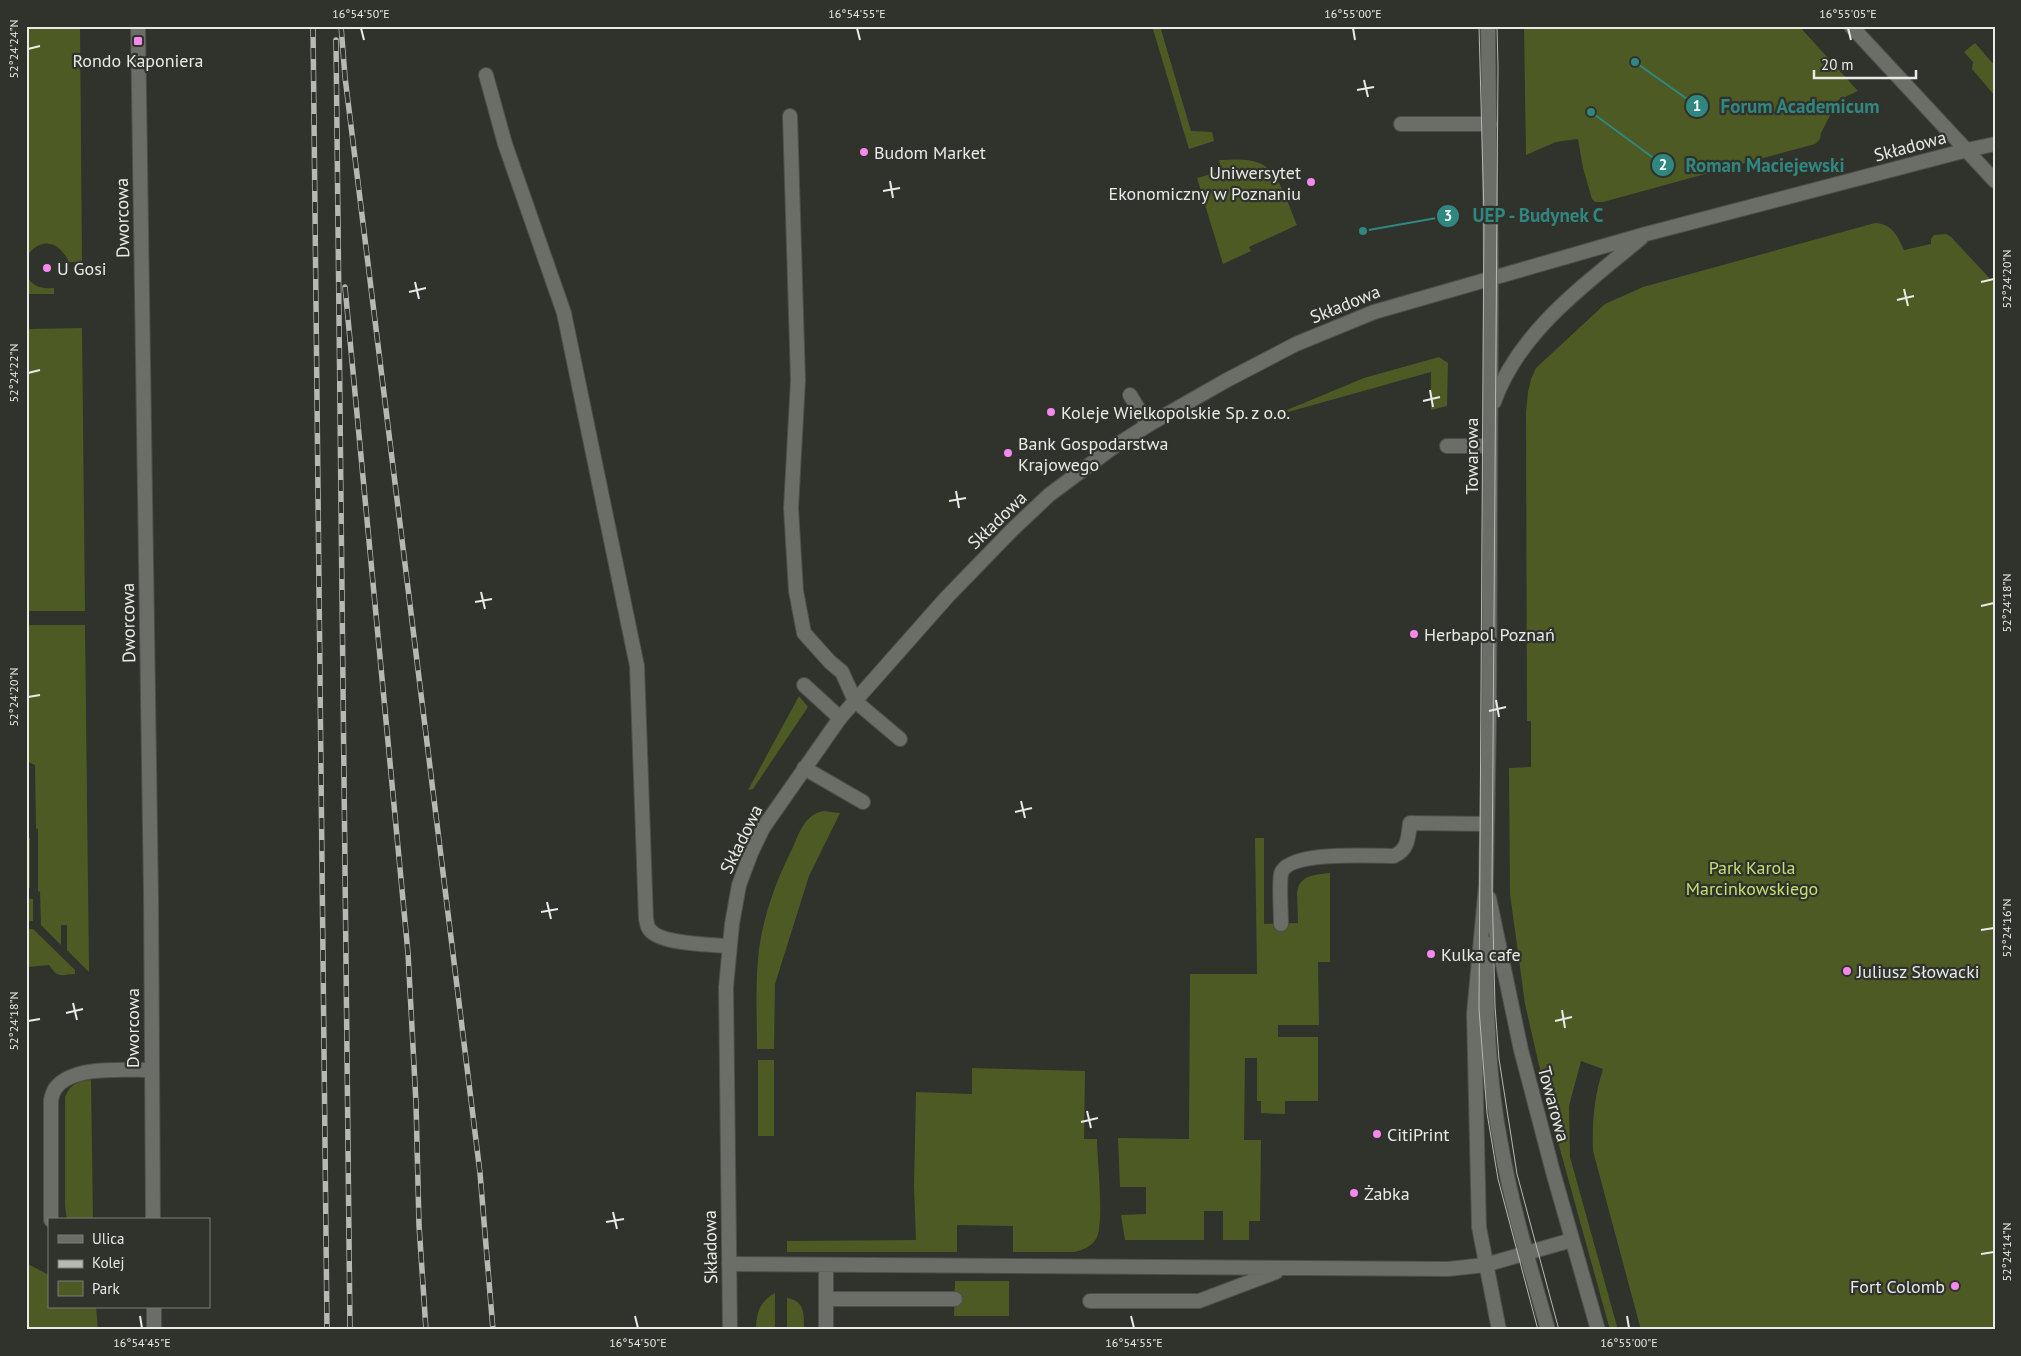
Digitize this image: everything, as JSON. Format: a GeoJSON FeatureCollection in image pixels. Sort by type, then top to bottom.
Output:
{"type":"FeatureCollection","features":[{"type":"Feature","properties":{"kind":"street","name":"Dworcowa"},"geometry":{"type":"LineString","coordinates":[[138,26],[151,896],[150,1070],[153,1218]]}},
{"type":"Feature","properties":{"kind":"street","name":"Towarowa"},"geometry":{"type":"LineString","coordinates":[[1488,26],[1491,277],[1486,1008],[1496,1112],[1508,1177],[1548,1330]]}},
{"type":"Feature","properties":{"kind":"street"},"geometry":{"type":"LineString","coordinates":[[1850,26],[1995,180]]}},
{"type":"Feature","properties":{"kind":"street"},"geometry":{"type":"LineString","coordinates":[[486,76],[505,144],[564,313],[637,666],[646,919],[649,930],[658,937],[703,945],[729,946]]}},
{"type":"Feature","properties":{"kind":"street"},"geometry":{"type":"LineString","coordinates":[[790,116],[798,380],[792,508],[796,591],[804,633],[830,662],[842,672],[856,701],[900,739]]}},
{"type":"Feature","properties":{"kind":"street"},"geometry":{"type":"LineString","coordinates":[[1402,124],[1490,124]]}},
{"type":"Feature","properties":{"kind":"street","name":"Składowa"},"geometry":{"type":"LineString","coordinates":[[730,1330],[726,987],[734,906],[739,885],[763,828],[840,718],[947,597],[1030,512],[1091,462],[1148,425],[1258,364],[1338,326],[1404,302],[1646,234],[1995,144]]}},
{"type":"Feature","properties":{"kind":"street"},"geometry":{"type":"LineString","coordinates":[[1490,415],[1505,375],[1518,354],[1536,333],[1566,303],[1646,234]]}},
{"type":"Feature","properties":{"kind":"street"},"geometry":{"type":"LineString","coordinates":[[1130,395],[1148,425]]}},
{"type":"Feature","properties":{"kind":"street"},"geometry":{"type":"LineString","coordinates":[[1447,446],[1490,446]]}},
{"type":"Feature","properties":{"kind":"street"},"geometry":{"type":"LineString","coordinates":[[804,685],[840,718]]}},
{"type":"Feature","properties":{"kind":"street"},"geometry":{"type":"LineString","coordinates":[[804,768],[863,802]]}},
{"type":"Feature","properties":{"kind":"street"},"geometry":{"type":"LineString","coordinates":[[1281,924],[1281,873],[1293,862],[1313,857],[1394,856],[1404,849],[1408,842],[1410,823],[1486,824]]}},
{"type":"Feature","properties":{"kind":"street","name":"Towarowa"},"geometry":{"type":"LineString","coordinates":[[1486,885],[1521,1050],[1598,1330]]}},
{"type":"Feature","properties":{"kind":"street","name":"Towarowa"},"geometry":{"type":"LineString","coordinates":[[1486,885],[1474,1014],[1477,1183],[1479,1228],[1499,1330]]}},
{"type":"Feature","properties":{"kind":"street"},"geometry":{"type":"LineString","coordinates":[[50,1218],[50,1100],[54,1089],[62,1082],[82,1074],[99,1071],[150,1070]]}},
{"type":"Feature","properties":{"kind":"street"},"geometry":{"type":"LineString","coordinates":[[729,1264],[1448,1269],[1485,1265],[1572,1240]]}},
{"type":"Feature","properties":{"kind":"street"},"geometry":{"type":"LineString","coordinates":[[826,1265],[826,1330]]}},
{"type":"Feature","properties":{"kind":"street"},"geometry":{"type":"LineString","coordinates":[[1090,1302],[1199,1301],[1286,1269]]}},
{"type":"Feature","properties":{"kind":"street"},"geometry":{"type":"LineString","coordinates":[[826,1299],[955,1299]]}},
{"type":"Feature","properties":{"kind":"street"},"geometry":{"type":"LineString","coordinates":[[154,1308],[154,1330]]}},
{"type":"Feature","properties":{"kind":"green space"},"geometry":{"type":"Polygon","coordinates":[[[26,26],[80,26],[82,262],[69,262],[60,249],[49,244],[38,246],[26,257],[26,26]]]}},
{"type":"Feature","properties":{"kind":"green space"},"geometry":{"type":"Polygon","coordinates":[[[1152,26],[1160,26],[1191,131],[1212,132],[1214,141],[1189,149],[1152,26]]]}},
{"type":"Feature","properties":{"kind":"green space"},"geometry":{"type":"Polygon","coordinates":[[[1524,26],[1799,26],[1858,91],[1838,100],[1821,133],[1820,139],[1815,144],[1603,202],[1595,202],[1592,199],[1583,168],[1578,139],[1556,142],[1526,155],[1524,26]]]}},
{"type":"Feature","properties":{"kind":"green space"},"geometry":{"type":"Polygon","coordinates":[[[1975,43],[1995,66],[1995,96],[1972,69],[1973,62],[1964,52],[1975,43]]]}},
{"type":"Feature","properties":{"kind":"green space"},"geometry":{"type":"Polygon","coordinates":[[[1219,160],[1250,160],[1266,167],[1278,181],[1297,225],[1249,247],[1251,251],[1223,264],[1197,178],[1222,171],[1219,160]]]}},
{"type":"Feature","properties":{"kind":"green space","name":"Park Karola Marcinkowskiego"},"geometry":{"type":"Polygon","coordinates":[[[1875,223],[1890,228],[1904,250],[1931,244],[1931,239],[1934,235],[1946,234],[1995,284],[1995,1330],[1641,1330],[1593,1151],[1594,1110],[1603,1069],[1581,1061],[1569,1106],[1570,1157],[1618,1330],[1610,1330],[1550,1113],[1525,1004],[1510,894],[1509,768],[1531,767],[1531,721],[1527,721],[1526,412],[1531,379],[1536,368],[1605,304],[1643,287],[1875,223]]]}},
{"type":"Feature","properties":{"kind":"green space"},"geometry":{"type":"Polygon","coordinates":[[[26,275],[38,286],[54,288],[54,294],[28,294],[29,329],[82,328],[85,611],[26,611],[26,275]]]}},
{"type":"Feature","properties":{"kind":"green space"},"geometry":{"type":"Polygon","coordinates":[[[1439,357],[1448,363],[1447,406],[1431,410],[1431,372],[1288,412],[1287,410],[1364,378],[1439,357]]]}},
{"type":"Feature","properties":{"kind":"green space"},"geometry":{"type":"Polygon","coordinates":[[[26,625],[85,625],[89,972],[67,950],[67,925],[61,925],[61,945],[41,925],[40,892],[38,891],[35,765],[26,761],[26,625]]]}},
{"type":"Feature","properties":{"kind":"green space"},"geometry":{"type":"Polygon","coordinates":[[[799,696],[808,707],[753,789],[748,790],[799,696]]]}},
{"type":"Feature","properties":{"kind":"green space"},"geometry":{"type":"Polygon","coordinates":[[[26,779],[28,838],[30,838],[30,888],[26,888],[26,779]]]}},
{"type":"Feature","properties":{"kind":"green space"},"geometry":{"type":"Polygon","coordinates":[[[823,811],[840,813],[809,876],[775,984],[774,1049],[757,1049],[758,961],[761,936],[768,909],[782,871],[801,830],[807,820],[823,811]]]}},
{"type":"Feature","properties":{"kind":"green space"},"geometry":{"type":"Polygon","coordinates":[[[1255,838],[1264,838],[1264,924],[1298,923],[1297,893],[1302,881],[1308,877],[1330,873],[1330,962],[1318,962],[1319,1025],[1278,1025],[1278,1037],[1318,1037],[1318,1101],[1285,1101],[1285,1114],[1261,1113],[1261,1101],[1257,1101],[1257,1058],[1245,1058],[1244,1140],[1261,1140],[1260,1221],[1249,1221],[1249,1240],[1223,1240],[1223,1211],[1204,1211],[1204,1240],[1125,1240],[1121,1215],[1146,1214],[1146,1187],[1120,1187],[1118,1138],[1189,1139],[1190,974],[1257,974],[1255,838]]]}},
{"type":"Feature","properties":{"kind":"green space"},"geometry":{"type":"Polygon","coordinates":[[[26,899],[33,899],[33,921],[26,921],[26,899]]]}},
{"type":"Feature","properties":{"kind":"green space"},"geometry":{"type":"Polygon","coordinates":[[[26,929],[33,929],[75,970],[75,974],[64,975],[55,973],[49,965],[28,967],[26,965],[26,929]]]}},
{"type":"Feature","properties":{"kind":"green space"},"geometry":{"type":"Polygon","coordinates":[[[758,1060],[774,1060],[774,1136],[758,1136],[758,1060]]]}},
{"type":"Feature","properties":{"kind":"green space"},"geometry":{"type":"Polygon","coordinates":[[[972,1068],[1085,1071],[1084,1139],[1097,1139],[1100,1191],[1099,1231],[1092,1244],[1074,1252],[1013,1252],[1013,1226],[957,1225],[957,1252],[787,1252],[787,1241],[916,1240],[914,1186],[916,1092],[972,1094],[972,1068]]]}},
{"type":"Feature","properties":{"kind":"green space"},"geometry":{"type":"Polygon","coordinates":[[[91,1080],[93,1218],[67,1218],[65,1206],[65,1097],[69,1089],[82,1081],[91,1080]]]}},
{"type":"Feature","properties":{"kind":"green space"},"geometry":{"type":"Polygon","coordinates":[[[26,1263],[48,1274],[48,1308],[96,1308],[98,1330],[26,1330],[26,1263]]]}},
{"type":"Feature","properties":{"kind":"green space"},"geometry":{"type":"Polygon","coordinates":[[[955,1281],[1009,1281],[1009,1316],[954,1316],[955,1281]]]}},
{"type":"Feature","properties":{"kind":"green space"},"geometry":{"type":"Polygon","coordinates":[[[775,1293],[775,1330],[756,1330],[757,1318],[762,1304],[775,1293]]]}},
{"type":"Feature","properties":{"kind":"green space"},"geometry":{"type":"Polygon","coordinates":[[[787,1298],[800,1305],[803,1314],[804,1330],[787,1330],[787,1298]]]}},
{"type":"Feature","properties":{"kind":"tram line"},"geometry":{"type":"LineString","coordinates":[[1479,26],[1484,215],[1479,1009],[1487,1113],[1498,1179],[1538,1330]]}},
{"type":"Feature","properties":{"kind":"tram line"},"geometry":{"type":"LineString","coordinates":[[1497,26],[1492,884],[1495,1006],[1499,1059],[1517,1174],[1559,1330]]}},
{"type":"Feature","properties":{"kind":"railway"},"geometry":{"type":"LineString","coordinates":[[313,26],[327,1330]]}},
{"type":"Feature","properties":{"kind":"railway"},"geometry":{"type":"LineString","coordinates":[[341,26],[345,77],[480,1173],[493,1330]]}},
{"type":"Feature","properties":{"kind":"railway"},"geometry":{"type":"LineString","coordinates":[[336,40],[350,1330]]}},
{"type":"Feature","properties":{"kind":"railway"},"geometry":{"type":"LineString","coordinates":[[345,287],[408,953],[416,1103],[419,1225],[426,1330]]}},
{"type":"Feature","properties":{"kind":"place","name":"Rondo Kaponiera"},"geometry":{"type":"Point","coordinates":[138,41]}},
{"type":"Feature","properties":{"kind":"place","name":"Forum Academicum"},"geometry":{"type":"Point","coordinates":[1635,62]}},
{"type":"Feature","properties":{"kind":"place","name":"Roman Maciejewski"},"geometry":{"type":"Point","coordinates":[1591,112]}},
{"type":"Feature","properties":{"kind":"place","name":"Budom Market"},"geometry":{"type":"Point","coordinates":[864,152]}},
{"type":"Feature","properties":{"kind":"place","name":"Uniwersytet Ekonomiczny w Poznaniu"},"geometry":{"type":"Point","coordinates":[1311,182]}},
{"type":"Feature","properties":{"kind":"place","name":"UEP - Budynek C"},"geometry":{"type":"Point","coordinates":[1363,231]}},
{"type":"Feature","properties":{"kind":"place","name":"U Gosi"},"geometry":{"type":"Point","coordinates":[47,268]}},
{"type":"Feature","properties":{"kind":"place","name":"Koleje Wielkopolskie Sp. z o.o."},"geometry":{"type":"Point","coordinates":[1051,412]}},
{"type":"Feature","properties":{"kind":"place","name":"Bank Gospodarstwa Krajowego"},"geometry":{"type":"Point","coordinates":[1008,453]}},
{"type":"Feature","properties":{"kind":"place","name":"Herbapol Poznań"},"geometry":{"type":"Point","coordinates":[1414,634]}},
{"type":"Feature","properties":{"kind":"place","name":"Kulka cafe"},"geometry":{"type":"Point","coordinates":[1431,954]}},
{"type":"Feature","properties":{"kind":"place","name":"Juliusz Słowacki"},"geometry":{"type":"Point","coordinates":[1847,971]}},
{"type":"Feature","properties":{"kind":"place","name":"CitiPrint"},"geometry":{"type":"Point","coordinates":[1377,1134]}},
{"type":"Feature","properties":{"kind":"place","name":"Żabka"},"geometry":{"type":"Point","coordinates":[1354,1193]}},
{"type":"Feature","properties":{"kind":"place","name":"Fort Colomb"},"geometry":{"type":"Point","coordinates":[1955,1286]}}]}
